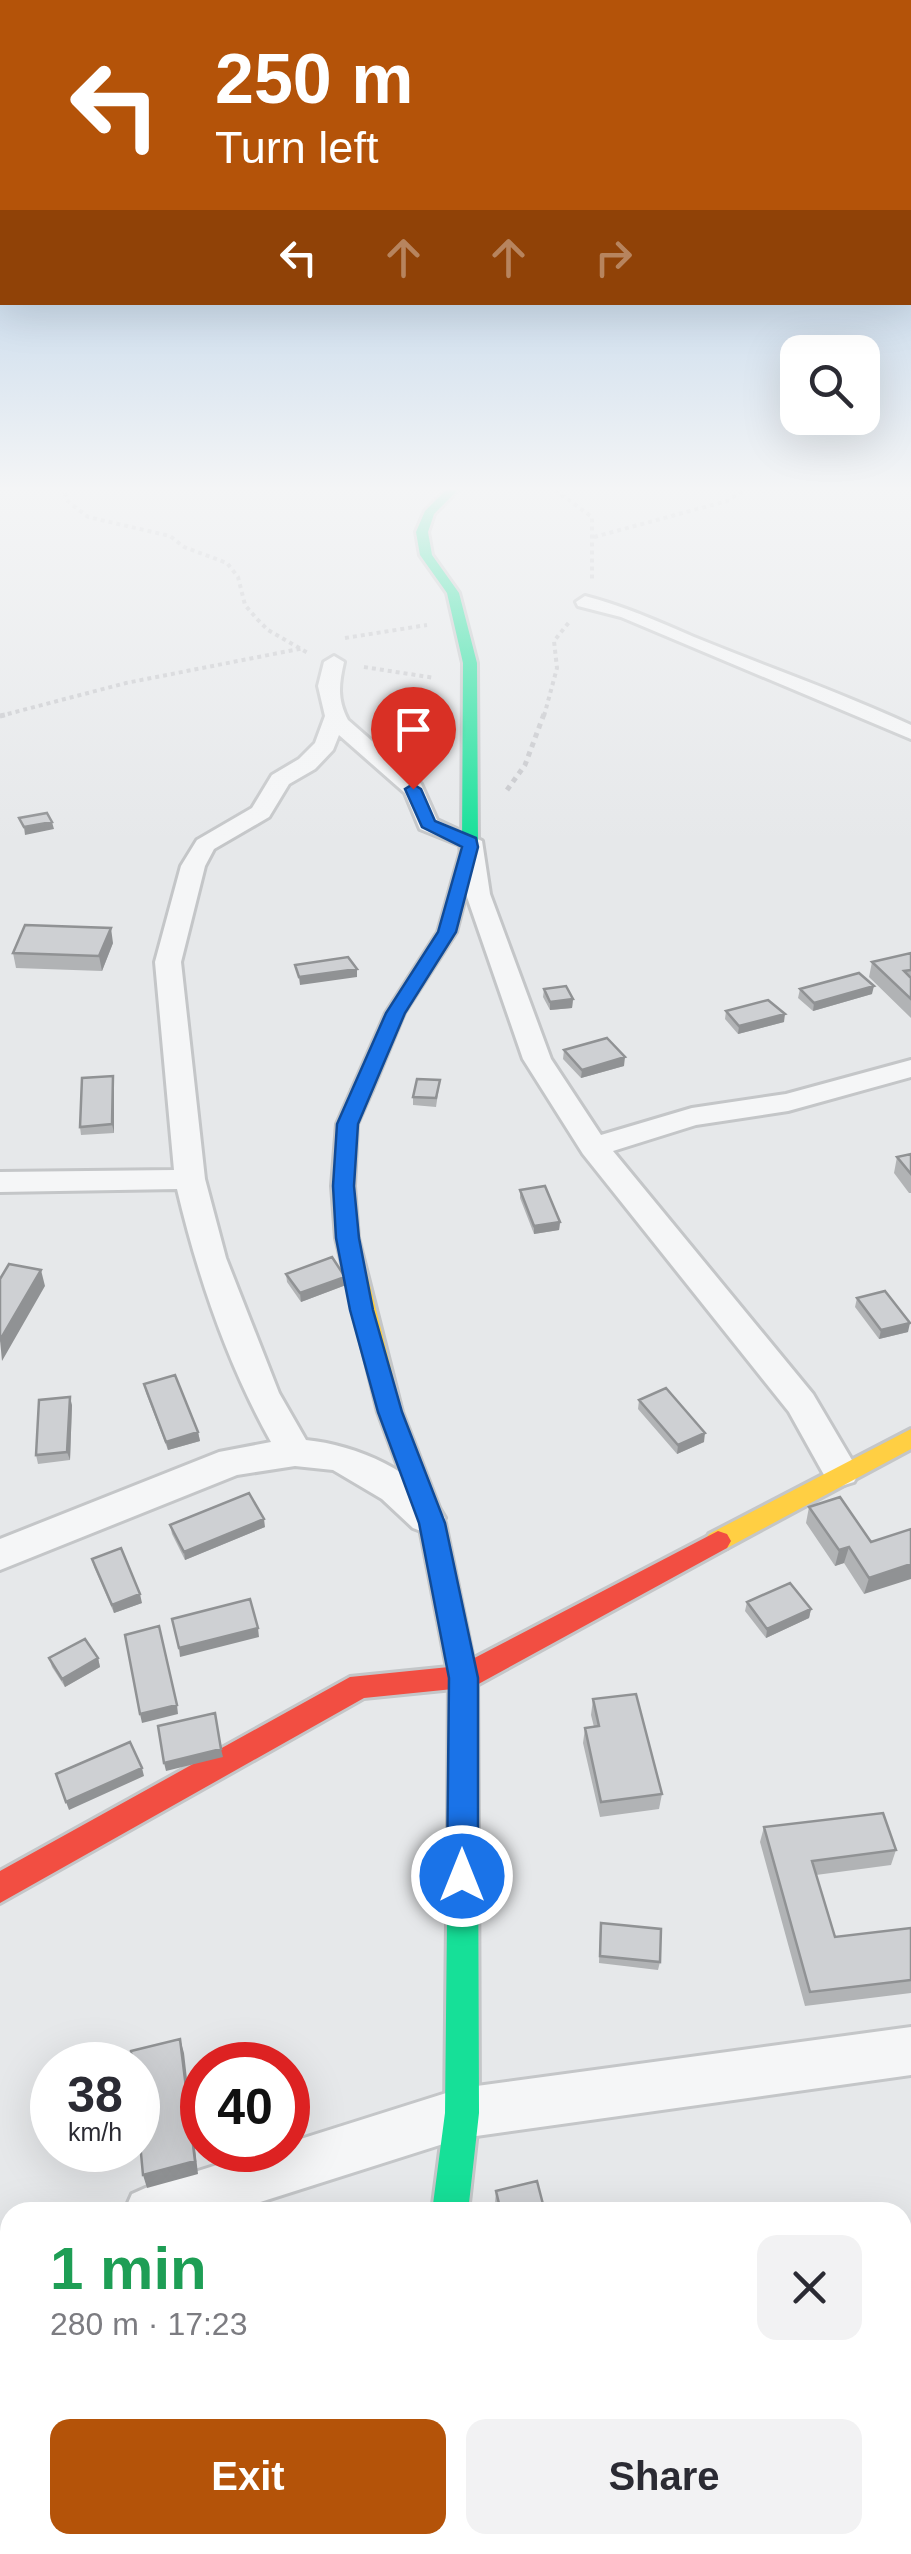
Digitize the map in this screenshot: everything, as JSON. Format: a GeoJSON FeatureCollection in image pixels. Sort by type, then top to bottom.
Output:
{"type":"FeatureCollection","features":[{"type":"Feature","properties":{"kind":"street"},"geometry":{"type":"LineString","coordinates":[[457,604],[463,621],[470,685],[470,844],[478,894],[536,1059],[594,1148],[802,1403],[841,1472]]}},
{"type":"Feature","properties":{"kind":"street"},"geometry":{"type":"LineString","coordinates":[[594,604],[628,613],[688,642],[824,692],[911,733]]}},
{"type":"Feature","properties":{"kind":"street"},"geometry":{"type":"LineString","coordinates":[[295,1452],[262,1394],[210,1258],[190,1179],[168,962],[193,866],[206,845],[261,812],[280,780],[316,755],[330,736],[330,649]]}},
{"type":"Feature","properties":{"kind":"street"},"geometry":{"type":"LineString","coordinates":[[333,719],[413,789],[428,824],[470,844]]}},
{"type":"Feature","properties":{"kind":"street"},"geometry":{"type":"LineString","coordinates":[[451,2202],[462,2113],[463,1678],[432,1523],[390,1412],[362,1310],[343,1186],[347,1124],[396,1013],[447,932],[470,844]]}},
{"type":"Feature","properties":{"kind":"street"},"geometry":{"type":"LineString","coordinates":[[594,1148],[692,1117],[788,1102],[911,1068]]}},
{"type":"Feature","properties":{"kind":"street"},"geometry":{"type":"LineString","coordinates":[[0,1182],[190,1179]]}},
{"type":"Feature","properties":{"kind":"street"},"geometry":{"type":"LineString","coordinates":[[0,1888],[360,1686],[463,1678],[604,1605],[841,1472],[911,1438]]}},
{"type":"Feature","properties":{"kind":"street"},"geometry":{"type":"LineString","coordinates":[[0,1555],[232,1462],[295,1452],[340,1457],[395,1489],[432,1523]]}},
{"type":"Feature","properties":{"kind":"street"},"geometry":{"type":"LineString","coordinates":[[182,2202],[462,2113],[911,2052]]}},
{"type":"Feature","properties":{"kind":"path"},"geometry":{"type":"LineString","coordinates":[[245,604],[268,630],[302,649],[330,649],[373,631],[463,621]]}},
{"type":"Feature","properties":{"kind":"path"},"geometry":{"type":"LineString","coordinates":[[470,844],[524,765],[540,729],[557,668],[554,641],[583,604]]}},
{"type":"Feature","properties":{"kind":"path"},"geometry":{"type":"LineString","coordinates":[[0,716],[126,682],[302,649],[330,649],[470,685]]}},
{"type":"Feature","properties":{"kind":"building"},"geometry":{"type":"Polygon","coordinates":[[[47,813],[52,822],[24,827],[19,818],[47,813]]]}},
{"type":"Feature","properties":{"kind":"building"},"geometry":{"type":"Polygon","coordinates":[[[25,925],[111,928],[99,956],[13,953],[25,925]]]}},
{"type":"Feature","properties":{"kind":"building"},"geometry":{"type":"Polygon","coordinates":[[[911,953],[911,970],[904,971],[911,978],[911,999],[872,962],[911,953]]]}},
{"type":"Feature","properties":{"kind":"building"},"geometry":{"type":"Polygon","coordinates":[[[348,957],[357,969],[299,977],[295,965],[348,957]]]}},
{"type":"Feature","properties":{"kind":"building"},"geometry":{"type":"Polygon","coordinates":[[[859,973],[874,986],[814,1003],[800,989],[859,973]]]}},
{"type":"Feature","properties":{"kind":"building"},"geometry":{"type":"Polygon","coordinates":[[[566,986],[573,999],[550,1002],[544,989],[566,986]]]}},
{"type":"Feature","properties":{"kind":"building"},"geometry":{"type":"Polygon","coordinates":[[[768,1000],[785,1014],[739,1026],[726,1011],[768,1000]]]}},
{"type":"Feature","properties":{"kind":"building"},"geometry":{"type":"Polygon","coordinates":[[[607,1038],[625,1057],[582,1070],[564,1050],[607,1038]]]}},
{"type":"Feature","properties":{"kind":"building"},"geometry":{"type":"Polygon","coordinates":[[[113,1076],[112,1124],[80,1127],[82,1078],[113,1076]]]}},
{"type":"Feature","properties":{"kind":"building"},"geometry":{"type":"Polygon","coordinates":[[[417,1079],[440,1080],[436,1098],[413,1097],[417,1079]]]}},
{"type":"Feature","properties":{"kind":"building"},"geometry":{"type":"Polygon","coordinates":[[[911,1154],[911,1174],[897,1157],[911,1154]]]}},
{"type":"Feature","properties":{"kind":"building"},"geometry":{"type":"Polygon","coordinates":[[[545,1186],[560,1222],[534,1226],[520,1190],[545,1186]]]}},
{"type":"Feature","properties":{"kind":"building"},"geometry":{"type":"Polygon","coordinates":[[[332,1257],[345,1277],[300,1293],[286,1274],[332,1257]]]}},
{"type":"Feature","properties":{"kind":"building"},"geometry":{"type":"Polygon","coordinates":[[[9,1264],[41,1270],[0,1340],[0,1279],[9,1264]]]}},
{"type":"Feature","properties":{"kind":"building"},"geometry":{"type":"Polygon","coordinates":[[[885,1291],[910,1323],[881,1330],[857,1298],[885,1291]]]}},
{"type":"Feature","properties":{"kind":"building"},"geometry":{"type":"Polygon","coordinates":[[[175,1375],[198,1432],[166,1442],[144,1384],[175,1375]]]}},
{"type":"Feature","properties":{"kind":"building"},"geometry":{"type":"Polygon","coordinates":[[[666,1388],[705,1433],[678,1445],[639,1400],[666,1388]]]}},
{"type":"Feature","properties":{"kind":"building"},"geometry":{"type":"Polygon","coordinates":[[[70,1397],[67,1452],[36,1455],[39,1400],[70,1397]]]}},
{"type":"Feature","properties":{"kind":"building"},"geometry":{"type":"Polygon","coordinates":[[[249,1493],[264,1519],[184,1552],[170,1525],[249,1493]]]}},
{"type":"Feature","properties":{"kind":"building"},"geometry":{"type":"Polygon","coordinates":[[[840,1497],[871,1542],[911,1529],[911,1564],[869,1578],[849,1547],[839,1550],[809,1507],[840,1497]]]}},
{"type":"Feature","properties":{"kind":"building"},"geometry":{"type":"Polygon","coordinates":[[[121,1548],[140,1594],[112,1605],[92,1559],[121,1548]]]}},
{"type":"Feature","properties":{"kind":"building"},"geometry":{"type":"Polygon","coordinates":[[[790,1583],[811,1609],[767,1629],[747,1602],[790,1583]]]}},
{"type":"Feature","properties":{"kind":"building"},"geometry":{"type":"Polygon","coordinates":[[[250,1599],[258,1628],[179,1648],[172,1619],[250,1599]]]}},
{"type":"Feature","properties":{"kind":"building"},"geometry":{"type":"Polygon","coordinates":[[[159,1626],[177,1705],[140,1714],[125,1635],[159,1626]]]}},
{"type":"Feature","properties":{"kind":"building"},"geometry":{"type":"Polygon","coordinates":[[[85,1639],[98,1658],[62,1679],[49,1658],[85,1639]]]}},
{"type":"Feature","properties":{"kind":"building"},"geometry":{"type":"Polygon","coordinates":[[[636,1694],[662,1794],[601,1802],[585,1728],[599,1726],[593,1699],[636,1694]]]}},
{"type":"Feature","properties":{"kind":"building"},"geometry":{"type":"Polygon","coordinates":[[[215,1713],[221,1749],[164,1763],[158,1726],[215,1713]]]}},
{"type":"Feature","properties":{"kind":"building"},"geometry":{"type":"Polygon","coordinates":[[[130,1742],[142,1768],[66,1802],[56,1774],[130,1742]]]}},
{"type":"Feature","properties":{"kind":"building"},"geometry":{"type":"Polygon","coordinates":[[[883,1813],[896,1850],[812,1861],[835,1937],[911,1928],[911,1980],[810,1992],[764,1827],[883,1813]]]}},
{"type":"Feature","properties":{"kind":"building"},"geometry":{"type":"Polygon","coordinates":[[[601,1923],[661,1929],[660,1962],[600,1956],[601,1923]]]}},
{"type":"Feature","properties":{"kind":"building"},"geometry":{"type":"Polygon","coordinates":[[[180,2039],[180,2165],[160,2170],[160,2044],[180,2039]]]}},
{"type":"Feature","properties":{"kind":"building"},"geometry":{"type":"Polygon","coordinates":[[[537,2181],[542,2202],[499,2202],[496,2191],[537,2181]]]}},
{"type":"Feature","properties":{"kind":"traffic: fast"},"geometry":{"type":"LineString","coordinates":[[362,1090],[395,1013],[447,932],[470,847],[470,663],[456,604]]}},
{"type":"Feature","properties":{"kind":"traffic: fast"},"geometry":{"type":"LineString","coordinates":[[451,2202],[462,2113],[463,1825]]}},
{"type":"Feature","properties":{"kind":"traffic: slow"},"geometry":{"type":"LineString","coordinates":[[362,1090],[347,1124],[343,1186],[347,1238],[390,1412],[432,1523],[463,1678],[463,1825]]}},
{"type":"Feature","properties":{"kind":"traffic: slow"},"geometry":{"type":"LineString","coordinates":[[718,1541],[911,1438]]}},
{"type":"Feature","properties":{"kind":"traffic: jam"},"geometry":{"type":"LineString","coordinates":[[0,1888],[360,1686],[463,1678],[718,1541]]}},
{"type":"Feature","properties":{"kind":"route"},"geometry":{"type":"LineString","coordinates":[[413,789],[428,824],[470,841],[470,847],[447,932],[396,1013],[347,1124],[343,1186],[362,1310],[390,1412],[432,1523],[463,1678],[462,1876]]}}]}
